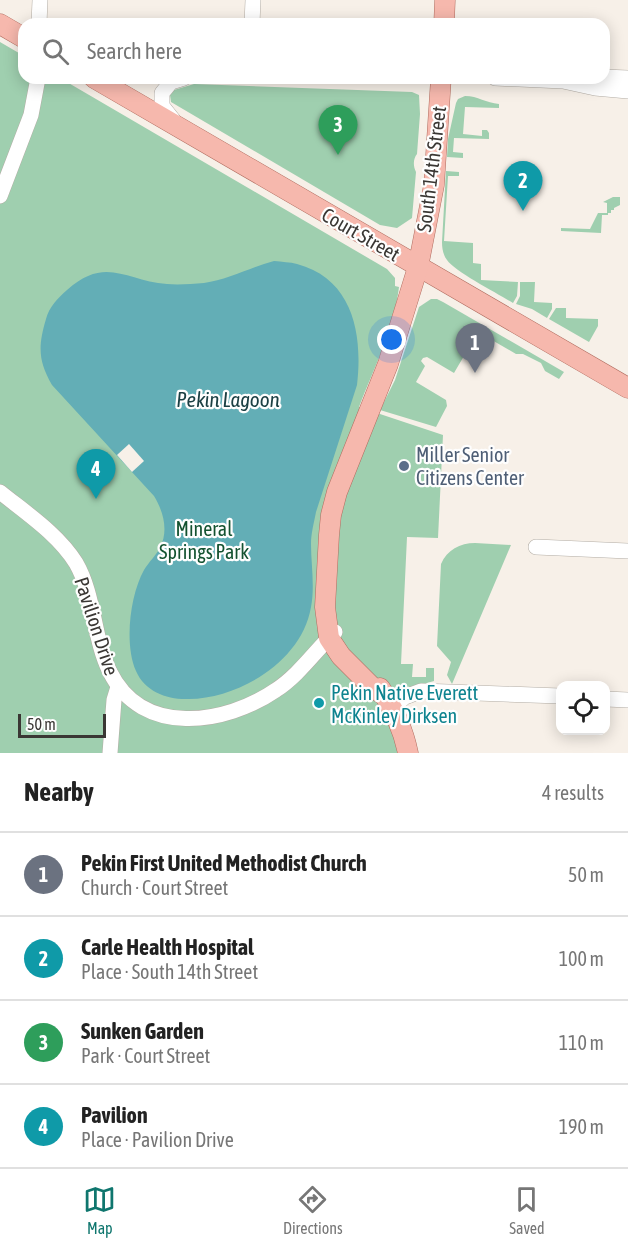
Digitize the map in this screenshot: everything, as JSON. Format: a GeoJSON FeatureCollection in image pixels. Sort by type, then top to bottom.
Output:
{"type":"FeatureCollection","features":[{"type":"Feature","properties":{"kind":"main road"},"geometry":{"type":"LineString","coordinates":[[444,18],[445,0]]}},
{"type":"Feature","properties":{"kind":"main road"},"geometry":{"type":"LineString","coordinates":[[0,24],[18,34]]}},
{"type":"Feature","properties":{"kind":"main road","name":"Court Street"},"geometry":{"type":"LineString","coordinates":[[104,84],[628,388]]}},
{"type":"Feature","properties":{"kind":"main road","name":"South 14th Street"},"geometry":{"type":"LineString","coordinates":[[408,753],[404,734],[389,702],[340,656],[325,607],[333,505],[394,346],[418,267],[434,185],[441,84]]}},
{"type":"Feature","properties":{"kind":"main road","name":"South 14th Street"},"geometry":{"type":"LineString","coordinates":[[328,568],[332,635]]}},
{"type":"Feature","properties":{"kind":"street"},"geometry":{"type":"LineString","coordinates":[[39,18],[40,0]]}},
{"type":"Feature","properties":{"kind":"street"},"geometry":{"type":"LineString","coordinates":[[252,18],[254,0]]}},
{"type":"Feature","properties":{"kind":"street"},"geometry":{"type":"LineString","coordinates":[[610,77],[628,78]]}},
{"type":"Feature","properties":{"kind":"street"},"geometry":{"type":"LineString","coordinates":[[0,196],[31,116],[37,84]]}},
{"type":"Feature","properties":{"kind":"street"},"geometry":{"type":"LineString","coordinates":[[169,84],[162,93],[161,102],[167,114],[191,135]]}},
{"type":"Feature","properties":{"kind":"street"},"geometry":{"type":"LineString","coordinates":[[577,84],[628,91]]}},
{"type":"Feature","properties":{"kind":"street","name":"Pavilion Drive"},"geometry":{"type":"LineString","coordinates":[[0,492],[65,547],[77,565],[85,584],[104,657],[118,687],[128,698],[151,712],[191,719],[229,712],[255,702],[277,689],[332,635]]}},
{"type":"Feature","properties":{"kind":"street"},"geometry":{"type":"LineString","coordinates":[[536,547],[628,551]]}},
{"type":"Feature","properties":{"kind":"street","name":"Pavilion Drive"},"geometry":{"type":"LineString","coordinates":[[306,662],[315,642],[325,607]]}},
{"type":"Feature","properties":{"kind":"street"},"geometry":{"type":"LineString","coordinates":[[110,753],[114,700],[118,687]]}},
{"type":"Feature","properties":{"kind":"street"},"geometry":{"type":"LineString","coordinates":[[389,702],[421,691],[556,696]]}},
{"type":"Feature","properties":{"kind":"street"},"geometry":{"type":"LineString","coordinates":[[610,699],[628,700]]}},
{"type":"Feature","properties":{"kind":"green space","name":"Mineral Springs Park"},"geometry":{"type":"Polygon","coordinates":[[[0,42],[18,52],[18,84],[70,84],[387,269],[395,278],[395,286],[399,287],[393,318],[359,407],[443,435],[438,538],[407,537],[401,664],[413,664],[412,677],[426,677],[426,668],[434,668],[434,681],[399,691],[397,753],[0,753],[0,42]]]}},
{"type":"Feature","properties":{"kind":"green space"},"geometry":{"type":"Polygon","coordinates":[[[194,84],[412,92],[419,95],[420,114],[417,154],[414,163],[416,172],[412,218],[397,228],[380,225],[171,102],[170,95],[174,90],[194,84]]]}},
{"type":"Feature","properties":{"kind":"green space"},"geometry":{"type":"Polygon","coordinates":[[[465,96],[499,104],[499,108],[465,107],[463,134],[482,136],[482,130],[487,130],[489,139],[454,138],[453,152],[463,153],[463,158],[447,157],[448,139],[456,103],[458,99],[465,96]]]}},
{"type":"Feature","properties":{"kind":"green space"},"geometry":{"type":"Polygon","coordinates":[[[446,171],[459,172],[459,176],[448,176],[444,241],[473,243],[473,263],[481,264],[481,280],[518,282],[517,296],[513,303],[459,271],[447,260],[442,242],[446,171]]]}},
{"type":"Feature","properties":{"kind":"green space"},"geometry":{"type":"Polygon","coordinates":[[[613,197],[620,197],[620,205],[611,210],[608,215],[602,215],[601,233],[561,231],[561,228],[590,229],[598,213],[607,213],[607,203],[603,202],[613,197]]]}},
{"type":"Feature","properties":{"kind":"green space"},"geometry":{"type":"Polygon","coordinates":[[[520,282],[535,282],[534,302],[552,303],[552,309],[547,318],[532,309],[516,304],[520,296],[520,282]]]}},
{"type":"Feature","properties":{"kind":"green space"},"geometry":{"type":"Polygon","coordinates":[[[431,299],[443,302],[564,372],[559,379],[545,371],[541,363],[523,354],[516,354],[478,332],[454,373],[427,357],[421,361],[425,366],[416,382],[446,400],[447,406],[436,427],[380,410],[395,380],[419,307],[431,299]]]}},
{"type":"Feature","properties":{"kind":"green space"},"geometry":{"type":"Polygon","coordinates":[[[556,308],[566,308],[566,318],[598,319],[598,326],[589,342],[549,319],[556,308]]]}},
{"type":"Feature","properties":{"kind":"green space"},"geometry":{"type":"Polygon","coordinates":[[[475,543],[511,545],[452,684],[447,675],[451,662],[437,646],[441,564],[455,548],[475,543]]]}},
{"type":"Feature","properties":{"kind":"water","name":"Pekin Lagoon"},"geometry":{"type":"Polygon","coordinates":[[[274,261],[289,262],[316,271],[331,282],[342,295],[350,311],[358,347],[357,385],[316,512],[313,528],[311,607],[305,626],[295,644],[282,660],[266,673],[228,692],[209,697],[173,698],[158,693],[145,684],[136,671],[130,647],[130,620],[139,580],[163,541],[164,521],[160,508],[154,496],[52,385],[42,361],[43,329],[47,315],[57,300],[67,290],[93,274],[116,273],[167,284],[195,284],[222,279],[274,261]]]}},
{"type":"Feature","properties":{"kind":"pier"},"geometry":{"type":"Polygon","coordinates":[[[129,444],[144,461],[132,472],[117,455],[129,444]]]}},
{"type":"Feature","properties":{"kind":"place","name":"Sunken Garden"},"geometry":{"type":"Point","coordinates":[338,155]}},
{"type":"Feature","properties":{"kind":"place","name":"Carle Health Hospital"},"geometry":{"type":"Point","coordinates":[523,211]}},
{"type":"Feature","properties":{"kind":"place","name":"Pekin First United Methodist Church"},"geometry":{"type":"Point","coordinates":[475,373]}},
{"type":"Feature","properties":{"kind":"place","name":"Miller Senior Citizens Center"},"geometry":{"type":"Point","coordinates":[404,466]}},
{"type":"Feature","properties":{"kind":"place","name":"Pavilion"},"geometry":{"type":"Point","coordinates":[96,499]}},
{"type":"Feature","properties":{"kind":"place","name":"Pekin Native Everett McKinley Dirksen"},"geometry":{"type":"Point","coordinates":[319,703]}}]}
